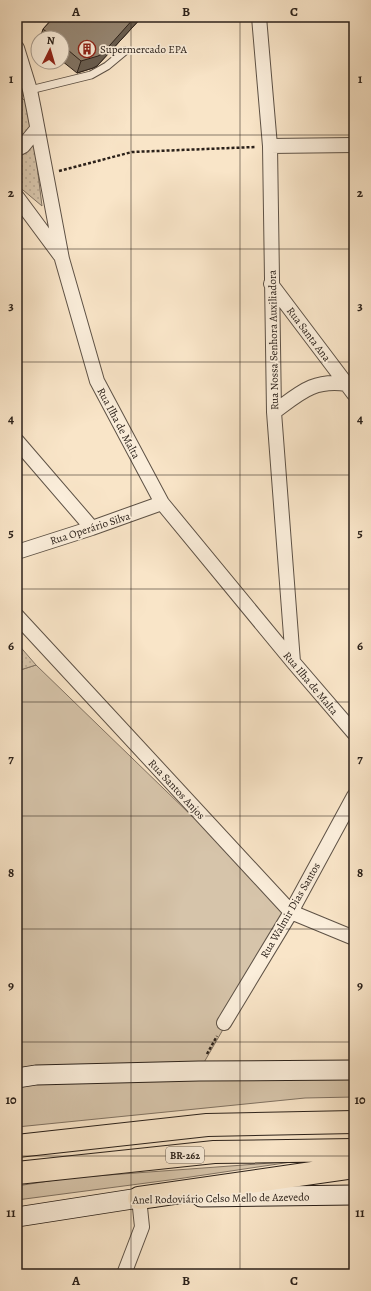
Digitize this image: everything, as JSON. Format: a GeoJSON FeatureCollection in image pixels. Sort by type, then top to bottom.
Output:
{"type":"FeatureCollection","features":[{"type":"Feature","properties":{"kind":"highway"},"geometry":{"type":"LineString","coordinates":[[17,1146],[208,1125],[354,1122]]}},
{"type":"Feature","properties":{"kind":"highway","name":"BR-262"},"geometry":{"type":"LineString","coordinates":[[17,1173],[214,1152],[354,1150]]}},
{"type":"Feature","properties":{"kind":"highway"},"geometry":{"type":"LineString","coordinates":[[139,1198],[354,1167]]}},
{"type":"Feature","properties":{"kind":"main road"},"geometry":{"type":"LineString","coordinates":[[17,1078],[36,1075],[199,1071],[354,1070]]}},
{"type":"Feature","properties":{"kind":"main road","name":"Anel Rodoviário Celso Mello de Azevedo"},"geometry":{"type":"LineString","coordinates":[[17,1218],[139,1198],[354,1195]]}},
{"type":"Feature","properties":{"kind":"street","name":"Rua Nossa Senhora Auxiliadora"},"geometry":{"type":"LineString","coordinates":[[259,17],[270,146],[274,412],[293,662]]}},
{"type":"Feature","properties":{"kind":"street","name":"Rua Ilha de Malta"},"geometry":{"type":"LineString","coordinates":[[17,48],[30,90],[62,259],[97,381],[162,503],[293,662],[354,733]]}},
{"type":"Feature","properties":{"kind":"street"},"geometry":{"type":"LineString","coordinates":[[17,80],[30,90]]}},
{"type":"Feature","properties":{"kind":"street"},"geometry":{"type":"LineString","coordinates":[[17,149],[23,146],[38,129]]}},
{"type":"Feature","properties":{"kind":"street"},"geometry":{"type":"LineString","coordinates":[[270,146],[354,145]]}},
{"type":"Feature","properties":{"kind":"street"},"geometry":{"type":"LineString","coordinates":[[17,196],[62,259]]}},
{"type":"Feature","properties":{"kind":"street","name":"Rua Santa Ana"},"geometry":{"type":"LineString","coordinates":[[271,284],[350,389]]}},
{"type":"Feature","properties":{"kind":"street","name":"Rua Santa Ana"},"geometry":{"type":"LineString","coordinates":[[274,412],[303,391],[320,383],[334,382],[350,389]]}},
{"type":"Feature","properties":{"kind":"street"},"geometry":{"type":"LineString","coordinates":[[17,441],[92,528]]}},
{"type":"Feature","properties":{"kind":"street","name":"Rua Operário Silva"},"geometry":{"type":"LineString","coordinates":[[17,552],[92,528],[162,503]]}},
{"type":"Feature","properties":{"kind":"street","name":"Rua Santos Anjos"},"geometry":{"type":"LineString","coordinates":[[17,616],[290,912],[354,938]]}},
{"type":"Feature","properties":{"kind":"street","name":"Rua Walmir Dias Santos"},"geometry":{"type":"LineString","coordinates":[[224,1023],[290,912],[354,796]]}},
{"type":"Feature","properties":{"kind":"street"},"geometry":{"type":"LineString","coordinates":[[124,1274],[142,1227],[139,1198]]}},
{"type":"Feature","properties":{"kind":"lane"},"geometry":{"type":"LineString","coordinates":[[30,90],[91,75],[107,66],[125,51]]}},
{"type":"Feature","properties":{"kind":"path"},"geometry":{"type":"LineString","coordinates":[[46,174],[132,152],[270,146]]}},
{"type":"Feature","properties":{"kind":"path"},"geometry":{"type":"LineString","coordinates":[[199,1071],[224,1023]]}},
{"type":"Feature","properties":{"kind":"shaded area"},"geometry":{"type":"Polygon","coordinates":[[[17,93],[26,102],[32,129],[17,143],[17,93]]]}},
{"type":"Feature","properties":{"kind":"shaded area"},"geometry":{"type":"Polygon","coordinates":[[[34,141],[42,206],[17,185],[17,155],[34,141]]]}},
{"type":"Feature","properties":{"kind":"shaded area"},"geometry":{"type":"Polygon","coordinates":[[[17,643],[36,665],[17,671],[17,643]]]}},
{"type":"Feature","properties":{"kind":"shaded area"},"geometry":{"type":"Polygon","coordinates":[[[36,665],[291,912],[199,1071],[354,1078],[354,1097],[305,1098],[17,1127],[17,671],[36,665]]]}},
{"type":"Feature","properties":{"kind":"shaded area"},"geometry":{"type":"Polygon","coordinates":[[[298,1161],[17,1200],[17,1186],[68,1178],[298,1161]]]}},
{"type":"Feature","properties":{"kind":"building","name":"Supermercado EPA"},"geometry":{"type":"Polygon","coordinates":[[[54,17],[135,17],[102,54],[81,61],[70,52],[70,30],[43,29],[54,17]]]}},
{"type":"Feature","properties":{"kind":"place","name":"Supermercado EPA"},"geometry":{"type":"Point","coordinates":[87,49]}}]}
